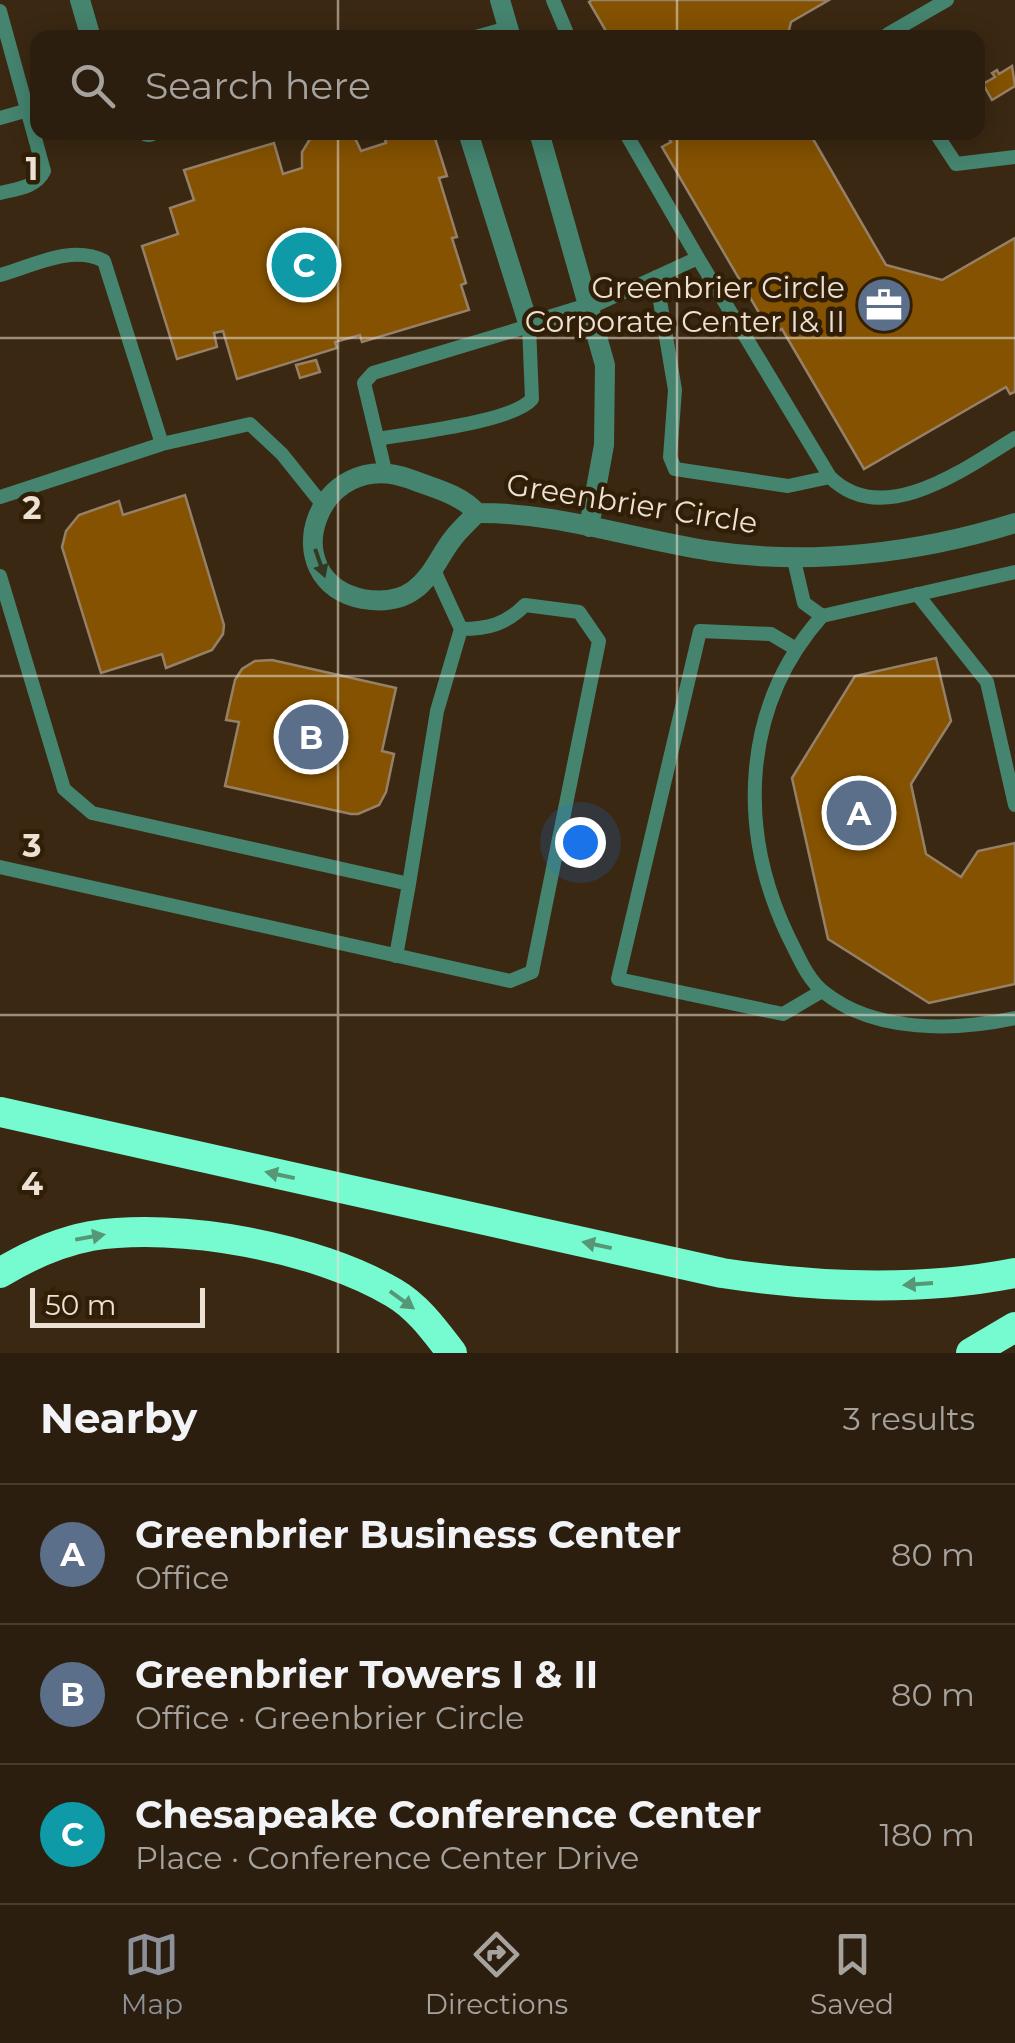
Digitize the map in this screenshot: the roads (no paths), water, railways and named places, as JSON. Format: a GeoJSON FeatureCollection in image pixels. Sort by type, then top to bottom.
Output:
{"type":"FeatureCollection","features":[{"type":"Feature","properties":{"kind":"highway"},"geometry":{"type":"LineString","coordinates":[[0,1112],[722,1273],[778,1282],[888,1286],[1015,1273]]}},
{"type":"Feature","properties":{"kind":"highway"},"geometry":{"type":"LineString","coordinates":[[0,1273],[26,1258],[69,1242],[110,1234],[166,1232],[257,1244],[336,1265],[396,1294],[414,1308],[452,1353]]}},
{"type":"Feature","properties":{"kind":"highway"},"geometry":{"type":"LineString","coordinates":[[972,1353],[1015,1328]]}},
{"type":"Feature","properties":{"kind":"street"},"geometry":{"type":"LineString","coordinates":[[80,0],[89,30]]}},
{"type":"Feature","properties":{"kind":"street"},"geometry":{"type":"LineString","coordinates":[[500,0],[509,30]]}},
{"type":"Feature","properties":{"kind":"street"},"geometry":{"type":"LineString","coordinates":[[471,140],[529,326],[591,306]]}},
{"type":"Feature","properties":{"kind":"street"},"geometry":{"type":"LineString","coordinates":[[541,140],[605,366],[604,445],[589,527]]}},
{"type":"Feature","properties":{"kind":"street","name":"Greenbrier Circle"},"geometry":{"type":"LineString","coordinates":[[477,513],[414,591],[398,599],[378,601],[344,594],[321,575],[316,561],[313,538],[322,504],[334,490],[360,475],[402,476],[467,501],[477,513],[548,516],[715,552],[793,556],[906,548],[1015,523]]}},
{"type":"Feature","properties":{"kind":"lane"},"geometry":{"type":"LineString","coordinates":[[552,0],[565,30]]}},
{"type":"Feature","properties":{"kind":"lane"},"geometry":{"type":"LineString","coordinates":[[895,30],[947,0]]}},
{"type":"Feature","properties":{"kind":"lane"},"geometry":{"type":"LineString","coordinates":[[0,11],[4,44],[30,118]]}},
{"type":"Feature","properties":{"kind":"lane"},"geometry":{"type":"LineString","coordinates":[[0,118],[28,110]]}},
{"type":"Feature","properties":{"kind":"lane"},"geometry":{"type":"LineString","coordinates":[[0,193],[40,179],[44,171],[36,140]]}},
{"type":"Feature","properties":{"kind":"lane"},"geometry":{"type":"LineString","coordinates":[[630,140],[830,477],[842,489],[871,497],[896,496],[932,487],[1015,438]]}},
{"type":"Feature","properties":{"kind":"lane"},"geometry":{"type":"LineString","coordinates":[[940,140],[956,164],[1015,157]]}},
{"type":"Feature","properties":{"kind":"lane"},"geometry":{"type":"LineString","coordinates":[[0,276],[73,254],[92,254],[104,261],[162,444]]}},
{"type":"Feature","properties":{"kind":"lane"},"geometry":{"type":"LineString","coordinates":[[591,306],[698,258]]}},
{"type":"Feature","properties":{"kind":"lane"},"geometry":{"type":"LineString","coordinates":[[656,277],[675,390],[670,457],[675,469],[788,486],[830,477]]}},
{"type":"Feature","properties":{"kind":"lane"},"geometry":{"type":"LineString","coordinates":[[378,439],[495,418],[524,408],[532,399],[529,326],[373,373],[364,384],[386,475]]}},
{"type":"Feature","properties":{"kind":"lane"},"geometry":{"type":"LineString","coordinates":[[0,497],[162,444],[250,424],[282,454],[322,504]]}},
{"type":"Feature","properties":{"kind":"lane"},"geometry":{"type":"LineString","coordinates":[[793,556],[804,603],[822,616]]}},
{"type":"Feature","properties":{"kind":"lane"},"geometry":{"type":"LineString","coordinates":[[396,956],[437,711],[462,629],[432,568]]}},
{"type":"Feature","properties":{"kind":"lane"},"geometry":{"type":"LineString","coordinates":[[1015,572],[822,616],[796,649],[773,690],[756,753],[754,794],[764,866],[775,908],[803,965],[822,991],[854,1011],[892,1021],[981,1025],[1015,1018]]}},
{"type":"Feature","properties":{"kind":"lane"},"geometry":{"type":"LineString","coordinates":[[0,576],[64,789],[92,813],[409,884]]}},
{"type":"Feature","properties":{"kind":"lane"},"geometry":{"type":"LineString","coordinates":[[917,594],[987,682],[1015,805]]}},
{"type":"Feature","properties":{"kind":"lane"},"geometry":{"type":"LineString","coordinates":[[0,866],[510,982],[532,972],[599,642],[579,612],[526,605],[498,625],[462,629]]}},
{"type":"Feature","properties":{"kind":"lane"},"geometry":{"type":"LineString","coordinates":[[796,649],[771,634],[700,631],[618,979],[783,1014],[822,991]]}},
{"type":"Feature","properties":{"kind":"place","name":"Chesapeake Conference Center"},"geometry":{"type":"Point","coordinates":[304,265]}},
{"type":"Feature","properties":{"kind":"place","name":"Greenbrier Circle Corporate Center I& II"},"geometry":{"type":"Point","coordinates":[884,305]}},
{"type":"Feature","properties":{"kind":"place","name":"Greenbrier Towers I & II"},"geometry":{"type":"Point","coordinates":[311,737]}},
{"type":"Feature","properties":{"kind":"place","name":"Greenbrier Business Center"},"geometry":{"type":"Point","coordinates":[859,813]}}]}
